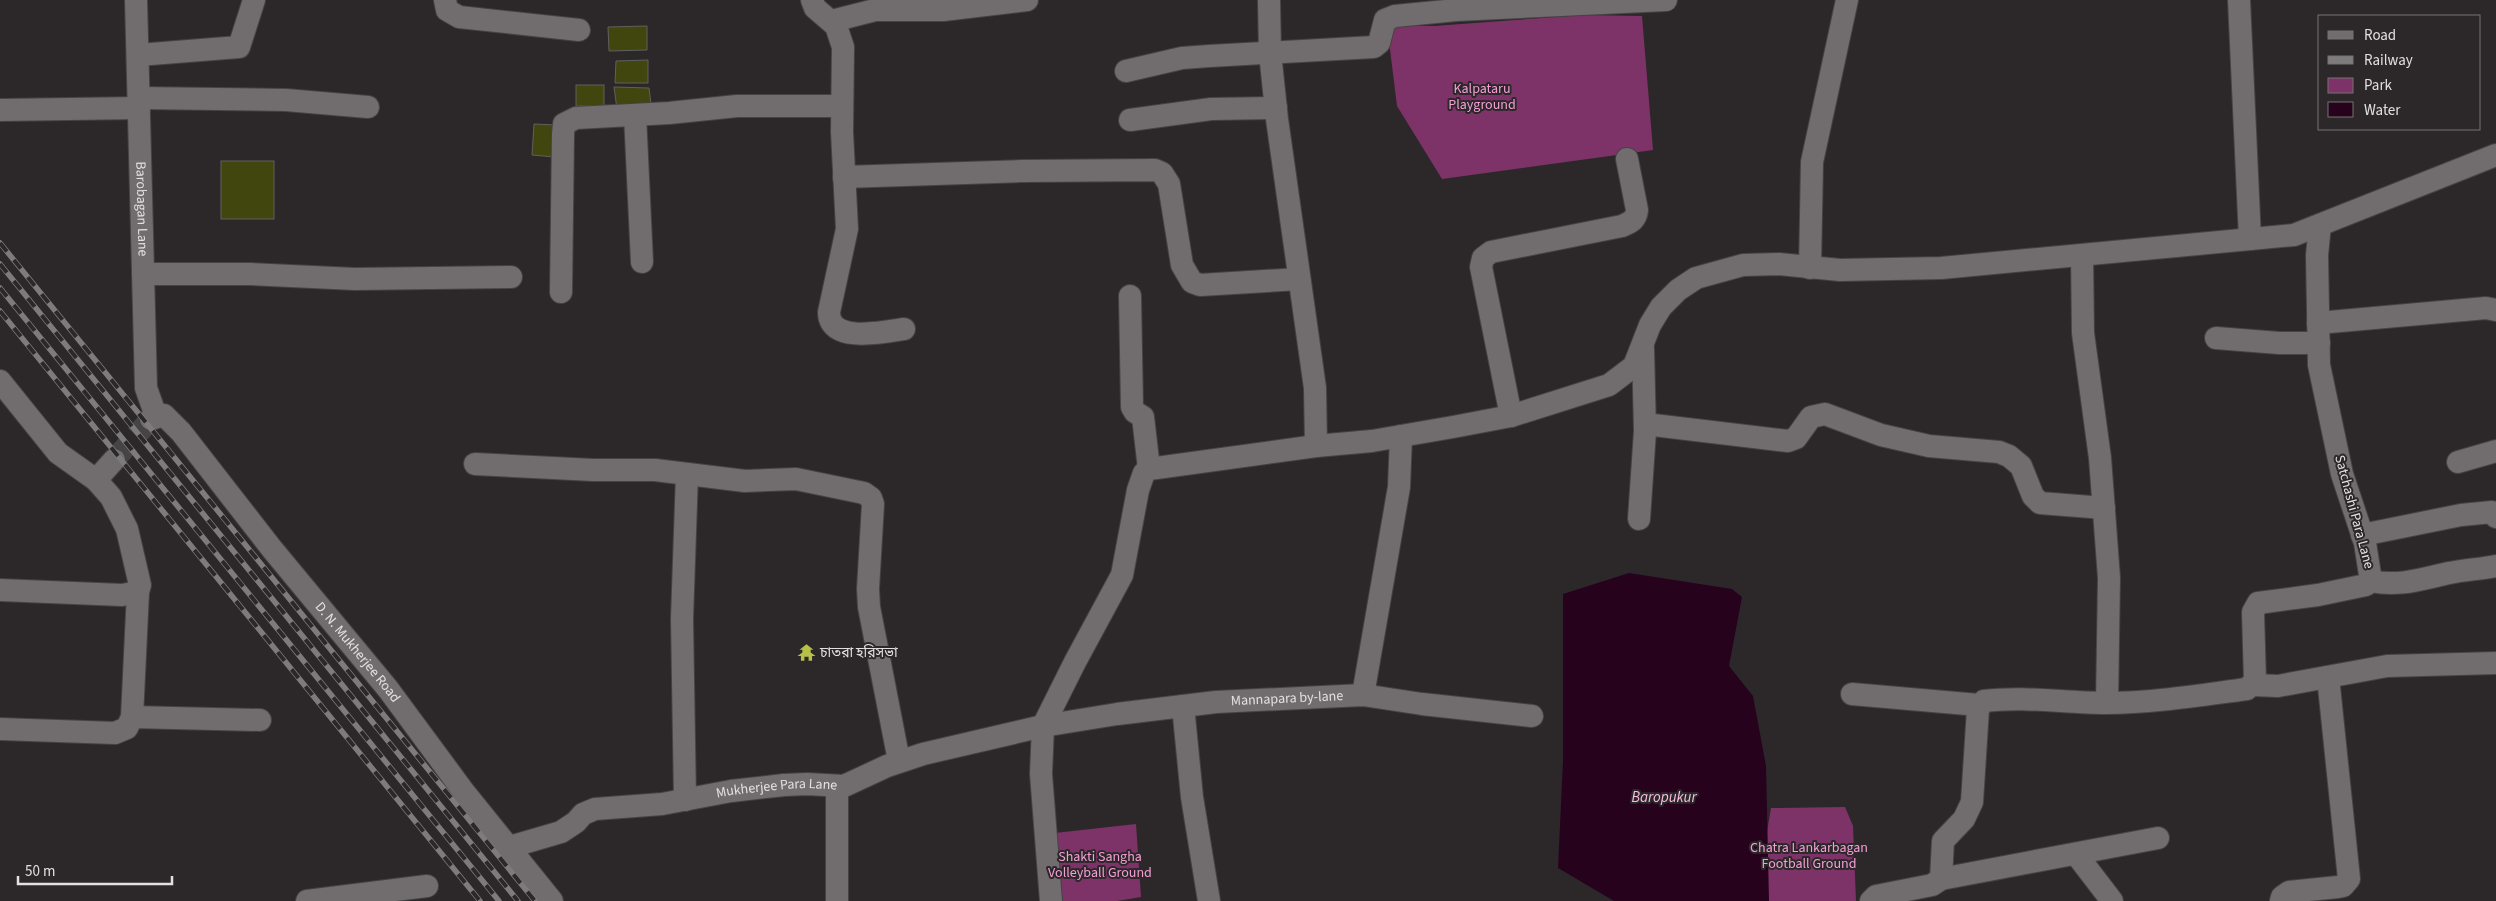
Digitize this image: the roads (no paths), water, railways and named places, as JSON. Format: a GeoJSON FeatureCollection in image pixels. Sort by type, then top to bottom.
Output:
{"type":"FeatureCollection","features":[{"type":"Feature","properties":{"kind":"street","name":"Barobagan Lane"},"geometry":{"type":"LineString","coordinates":[[136,0],[146,388],[153,417]]}},
{"type":"Feature","properties":{"kind":"street"},"geometry":{"type":"LineString","coordinates":[[138,55],[240,47],[254,0]]}},
{"type":"Feature","properties":{"kind":"street"},"geometry":{"type":"LineString","coordinates":[[445,0],[447,10],[459,17],[580,30]]}},
{"type":"Feature","properties":{"kind":"street"},"geometry":{"type":"LineString","coordinates":[[812,0],[819,12],[832,20],[839,32],[843,47],[842,106],[847,229],[829,312],[831,322],[839,330],[848,332],[872,333],[904,330]]}},
{"type":"Feature","properties":{"kind":"street"},"geometry":{"type":"LineString","coordinates":[[832,20],[875,10],[943,10],[1027,0]]}},
{"type":"Feature","properties":{"kind":"street"},"geometry":{"type":"LineString","coordinates":[[1269,0],[1270,53],[1276,108],[1315,388],[1316,446]]}},
{"type":"Feature","properties":{"kind":"street"},"geometry":{"type":"LineString","coordinates":[[1126,72],[1182,58],[1374,47],[1379,44],[1385,20],[1395,16],[1562,3],[1666,0]]}},
{"type":"Feature","properties":{"kind":"street"},"geometry":{"type":"LineString","coordinates":[[1810,268],[1812,162],[1847,0]]}},
{"type":"Feature","properties":{"kind":"street"},"geometry":{"type":"LineString","coordinates":[[2239,0],[2250,239]]}},
{"type":"Feature","properties":{"kind":"street"},"geometry":{"type":"LineString","coordinates":[[0,110],[139,103],[286,100],[368,107]]}},
{"type":"Feature","properties":{"kind":"street"},"geometry":{"type":"LineString","coordinates":[[561,292],[564,124],[576,118],[737,106],[842,106]]}},
{"type":"Feature","properties":{"kind":"street"},"geometry":{"type":"LineString","coordinates":[[1130,120],[1211,109],[1276,108]]}},
{"type":"Feature","properties":{"kind":"street"},"geometry":{"type":"LineString","coordinates":[[635,114],[642,262]]}},
{"type":"Feature","properties":{"kind":"street"},"geometry":{"type":"LineString","coordinates":[[1051,901],[1041,774],[1043,726],[1122,575],[1138,490],[1144,473],[1149,469],[1401,436],[1511,416],[1618,380],[1634,366],[1650,325],[1661,307],[1678,290],[1696,278],[1743,265],[1762,263],[1810,268],[1933,269],[2294,235],[2496,155]]}},
{"type":"Feature","properties":{"kind":"street"},"geometry":{"type":"LineString","coordinates":[[1511,416],[1481,267],[1483,258],[1490,252],[1622,226],[1631,222],[1636,216],[1637,210],[1627,159]]}},
{"type":"Feature","properties":{"kind":"street"},"geometry":{"type":"LineString","coordinates":[[844,177],[1022,171],[1155,170],[1162,173],[1170,184],[1181,259],[1186,276],[1192,282],[1200,285],[1299,279]]}},
{"type":"Feature","properties":{"kind":"street","name":"Satchashi Para Lane"},"geometry":{"type":"LineString","coordinates":[[2253,685],[2253,612],[2258,603],[2328,593],[2366,585],[2371,580],[2362,535],[2342,474],[2322,379],[2318,333],[2317,255],[2320,226]]}},
{"type":"Feature","properties":{"kind":"street"},"geometry":{"type":"LineString","coordinates":[[2082,255],[2083,333],[2096,423],[2109,578],[2108,703]]}},
{"type":"Feature","properties":{"kind":"street"},"geometry":{"type":"LineString","coordinates":[[143,274],[250,274],[355,280],[511,277]]}},
{"type":"Feature","properties":{"kind":"street"},"geometry":{"type":"LineString","coordinates":[[1130,296],[1132,406],[1134,412],[1144,417],[1149,469]]}},
{"type":"Feature","properties":{"kind":"street"},"geometry":{"type":"LineString","coordinates":[[2216,338],[2279,343],[2318,333],[2486,308],[2496,310]]}},
{"type":"Feature","properties":{"kind":"street"},"geometry":{"type":"LineString","coordinates":[[1639,519],[1645,424],[1643,342]]}},
{"type":"Feature","properties":{"kind":"street"},"geometry":{"type":"LineString","coordinates":[[0,381],[58,453],[96,480],[111,497],[128,529],[140,585],[138,592],[132,717],[127,728],[115,733],[0,729]]}},
{"type":"Feature","properties":{"kind":"street"},"geometry":{"type":"LineString","coordinates":[[1645,424],[1788,441],[1796,438],[1811,417],[1825,414],[1906,442],[1947,449],[1996,450],[2009,456],[2021,466],[2033,496],[2040,503],[2104,508]]}},
{"type":"Feature","properties":{"kind":"street","name":"D. N. Mukherjee Road"},"geometry":{"type":"LineString","coordinates":[[153,417],[165,415],[180,432],[272,549],[388,689],[464,792],[552,901]]}},
{"type":"Feature","properties":{"kind":"street"},"geometry":{"type":"LineString","coordinates":[[1363,695],[1399,488],[1401,436]]}},
{"type":"Feature","properties":{"kind":"street"},"geometry":{"type":"LineString","coordinates":[[2458,462],[2496,451]]}},
{"type":"Feature","properties":{"kind":"street"},"geometry":{"type":"LineString","coordinates":[[96,480],[114,460]]}},
{"type":"Feature","properties":{"kind":"street"},"geometry":{"type":"LineString","coordinates":[[475,464],[592,470],[655,470],[746,481],[796,479],[815,481],[864,493],[871,498],[872,525],[868,589],[870,607],[899,761]]}},
{"type":"Feature","properties":{"kind":"street"},"geometry":{"type":"LineString","coordinates":[[685,800],[682,619],[687,474]]}},
{"type":"Feature","properties":{"kind":"street"},"geometry":{"type":"LineString","coordinates":[[2362,535],[2460,514],[2492,512],[2496,517]]}},
{"type":"Feature","properties":{"kind":"street"},"geometry":{"type":"LineString","coordinates":[[2371,580],[2386,584],[2402,584],[2496,566]]}},
{"type":"Feature","properties":{"kind":"street"},"geometry":{"type":"LineString","coordinates":[[0,590],[122,595],[138,592]]}},
{"type":"Feature","properties":{"kind":"street"},"geometry":{"type":"LineString","coordinates":[[1941,879],[1943,841],[1964,819],[1972,802],[1972,776],[1980,705],[1984,701],[2010,698],[2108,703],[2147,701],[2248,690],[2253,685],[2278,686],[2387,666],[2496,663]]}},
{"type":"Feature","properties":{"kind":"street"},"geometry":{"type":"LineString","coordinates":[[2281,901],[2282,897],[2288,892],[2344,886],[2348,879],[2328,677]]}},
{"type":"Feature","properties":{"kind":"street"},"geometry":{"type":"LineString","coordinates":[[1852,694],[1980,705]]}},
{"type":"Feature","properties":{"kind":"street","name":"Mannapara by-lane"},"geometry":{"type":"LineString","coordinates":[[1043,726],[1084,718],[1216,702],[1363,695],[1422,704],[1532,716]]}},
{"type":"Feature","properties":{"kind":"street"},"geometry":{"type":"LineString","coordinates":[[1182,706],[1192,797],[1209,901]]}},
{"type":"Feature","properties":{"kind":"street"},"geometry":{"type":"LineString","coordinates":[[132,717],[260,720]]}},
{"type":"Feature","properties":{"kind":"street","name":"Mukherjee Para Lane"},"geometry":{"type":"LineString","coordinates":[[510,847],[561,832],[587,812],[595,809],[662,804],[731,791],[798,784],[837,787],[858,781],[899,761],[1043,726]]}},
{"type":"Feature","properties":{"kind":"street"},"geometry":{"type":"LineString","coordinates":[[837,787],[837,901]]}},
{"type":"Feature","properties":{"kind":"street"},"geometry":{"type":"LineString","coordinates":[[1872,901],[1876,896],[1932,885],[1941,879],[2158,838]]}},
{"type":"Feature","properties":{"kind":"street"},"geometry":{"type":"LineString","coordinates":[[2076,854],[2112,901]]}},
{"type":"Feature","properties":{"kind":"street"},"geometry":{"type":"LineString","coordinates":[[306,901],[427,886]]}},
{"type":"Feature","properties":{"kind":"water","name":"Baropukur"},"geometry":{"type":"Polygon","coordinates":[[[1629,573],[1732,589],[1742,597],[1729,666],[1753,696],[1766,766],[1769,901],[1614,901],[1558,868],[1563,761],[1563,594],[1629,573]]]}},
{"type":"Feature","properties":{"kind":"tunnel"},"geometry":{"type":"LineString","coordinates":[[114,460],[151,419]]}},
{"type":"Feature","properties":{"kind":"railway"},"geometry":{"type":"LineString","coordinates":[[0,243],[535,901]]}},
{"type":"Feature","properties":{"kind":"railway"},"geometry":{"type":"LineString","coordinates":[[0,264],[518,901]]}},
{"type":"Feature","properties":{"kind":"railway"},"geometry":{"type":"LineString","coordinates":[[0,288],[499,901]]}},
{"type":"Feature","properties":{"kind":"railway"},"geometry":{"type":"LineString","coordinates":[[0,311],[480,901]]}},
{"type":"Feature","properties":{"kind":"place","name":"চাতরা হরিসভা"},"geometry":{"type":"Point","coordinates":[806,653]}},
{"type":"Feature","properties":{"kind":"park label","name":"Kalpataru Playground"},"geometry":{"type":"Point","coordinates":[1482,98]}},
{"type":"Feature","properties":{"kind":"park label","name":"Chatra Lankarbagan Football Ground"},"geometry":{"type":"Point","coordinates":[1809,856]}},
{"type":"Feature","properties":{"kind":"park label","name":"Shakti Sangha Volleyball Ground"},"geometry":{"type":"Point","coordinates":[1100,866]}}]}
